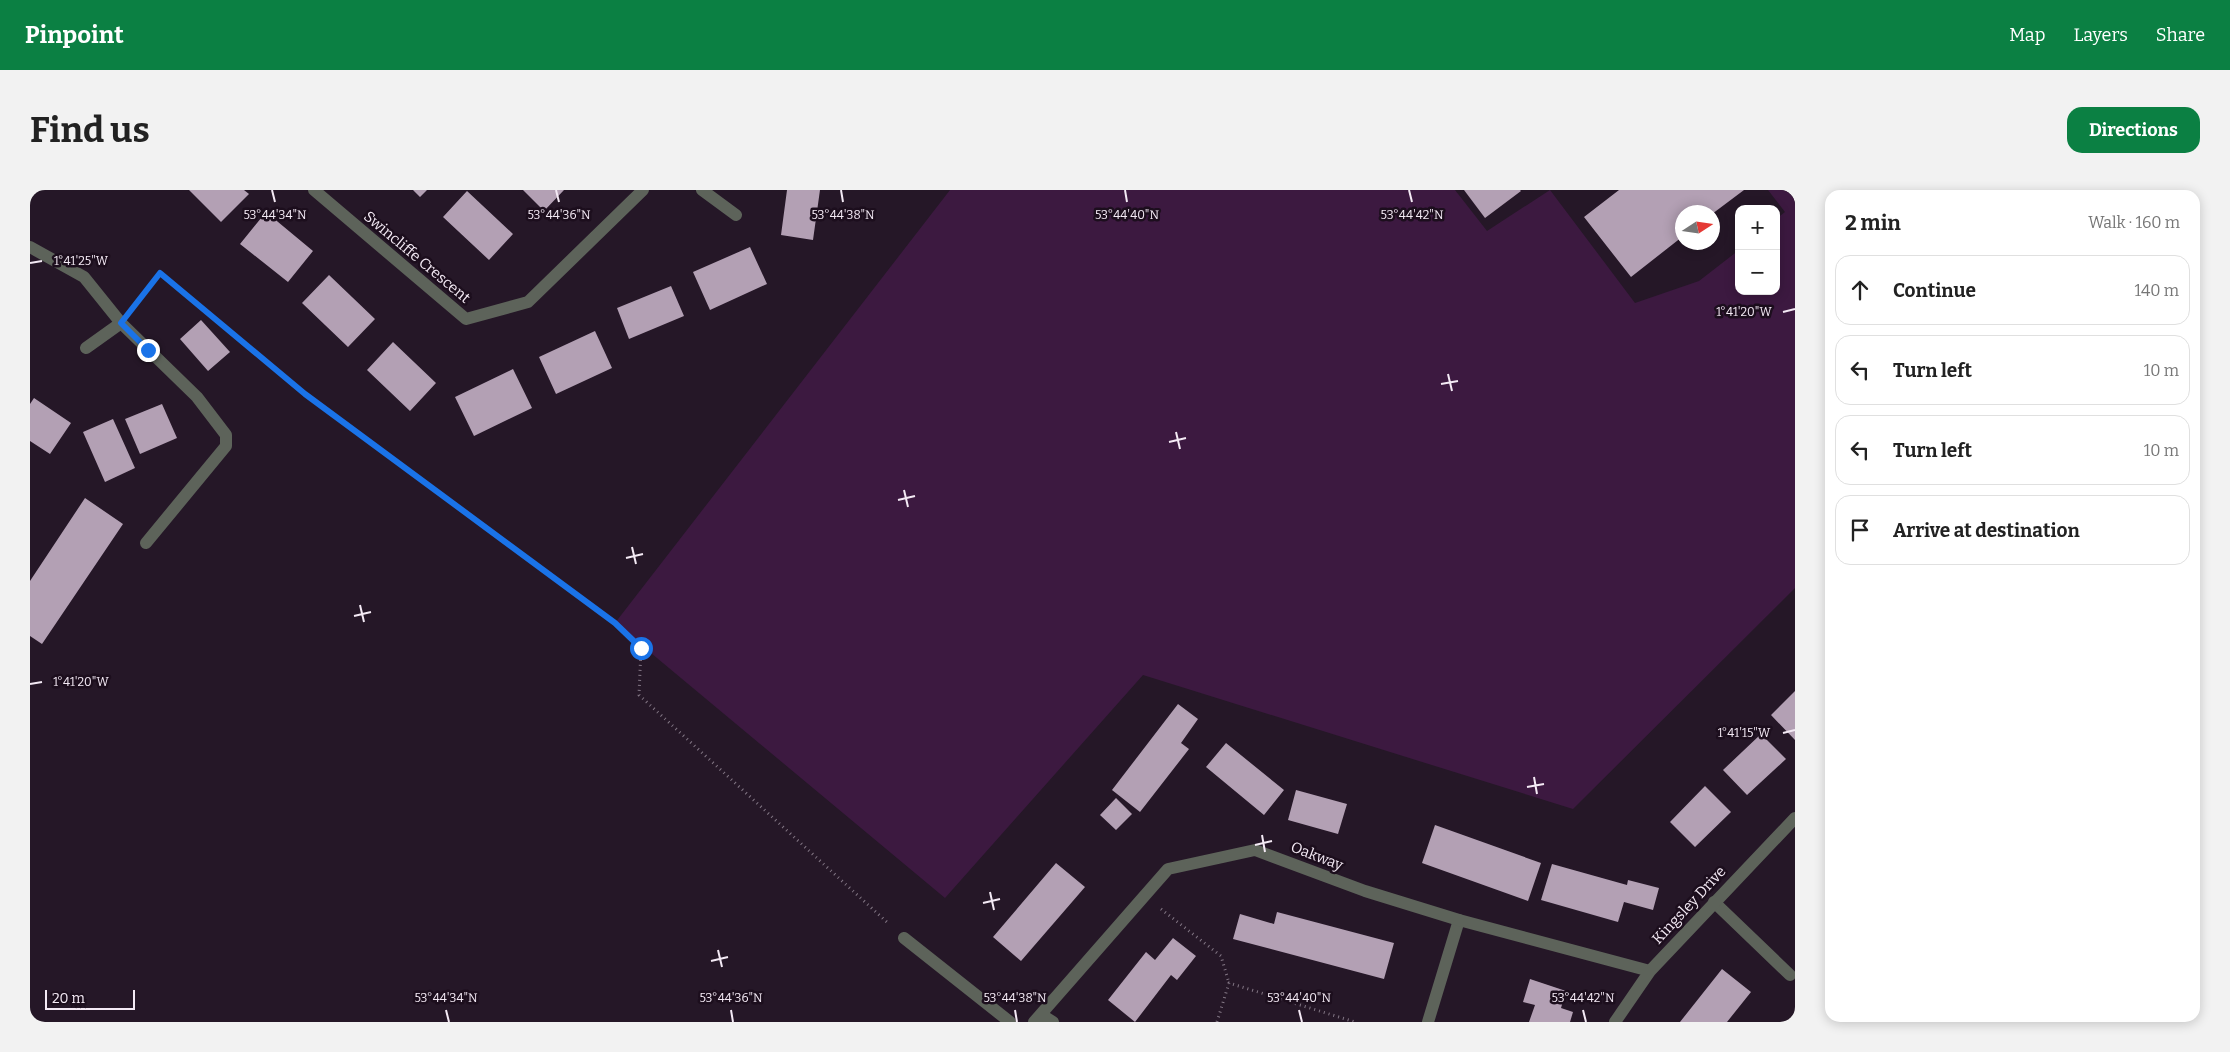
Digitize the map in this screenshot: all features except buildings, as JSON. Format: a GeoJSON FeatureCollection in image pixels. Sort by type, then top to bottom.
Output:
{"type":"FeatureCollection","features":[{"type":"Feature","properties":{"kind":"street","name":"Swincliffe Crescent"},"geometry":{"type":"LineString","coordinates":[[314,190],[466,319],[528,302],[643,190]]}},
{"type":"Feature","properties":{"kind":"street"},"geometry":{"type":"LineString","coordinates":[[702,190],[736,215]]}},
{"type":"Feature","properties":{"kind":"street"},"geometry":{"type":"LineString","coordinates":[[30,247],[84,277],[121,323],[197,397],[226,435],[226,446],[146,543]]}},
{"type":"Feature","properties":{"kind":"street"},"geometry":{"type":"LineString","coordinates":[[86,348],[121,323]]}},
{"type":"Feature","properties":{"kind":"street","name":"Kingsley Drive"},"geometry":{"type":"LineString","coordinates":[[1615,1022],[1650,971],[1795,818]]}},
{"type":"Feature","properties":{"kind":"street","name":"Oakway"},"geometry":{"type":"LineString","coordinates":[[1038,1018],[1168,869],[1255,850],[1365,891],[1459,920],[1650,971]]}},
{"type":"Feature","properties":{"kind":"street"},"geometry":{"type":"LineString","coordinates":[[1714,902],[1790,975]]}},
{"type":"Feature","properties":{"kind":"street"},"geometry":{"type":"LineString","coordinates":[[1428,1022],[1459,920]]}},
{"type":"Feature","properties":{"kind":"street"},"geometry":{"type":"LineString","coordinates":[[904,938],[1010,1022]]}},
{"type":"Feature","properties":{"kind":"street"},"geometry":{"type":"LineString","coordinates":[[1038,1018],[1053,1022]]}},
{"type":"Feature","properties":{"kind":"path"},"geometry":{"type":"LineString","coordinates":[[121,323],[160,273],[305,394],[615,623],[641,648],[639,695],[904,938]]}},
{"type":"Feature","properties":{"kind":"path"},"geometry":{"type":"LineString","coordinates":[[1144,896],[1221,956],[1229,983],[1217,1022]]}},
{"type":"Feature","properties":{"kind":"path"},"geometry":{"type":"LineString","coordinates":[[1229,983],[1355,1022]]}},
{"type":"Feature","properties":{"kind":"shaded area"},"geometry":{"type":"Polygon","coordinates":[[[950,190],[1455,190],[1487,231],[1550,190],[1635,303],[1699,281],[1735,253],[1735,295],[1780,295],[1780,216],[1785,212],[1768,190],[1795,190],[1795,588],[1573,809],[1143,675],[945,898],[615,623],[950,190]]]}},
{"type":"Feature","properties":{"kind":"route"},"geometry":{"type":"LineString","coordinates":[[148,350],[121,323],[160,273],[305,394],[615,623],[641,648]]}}]}
